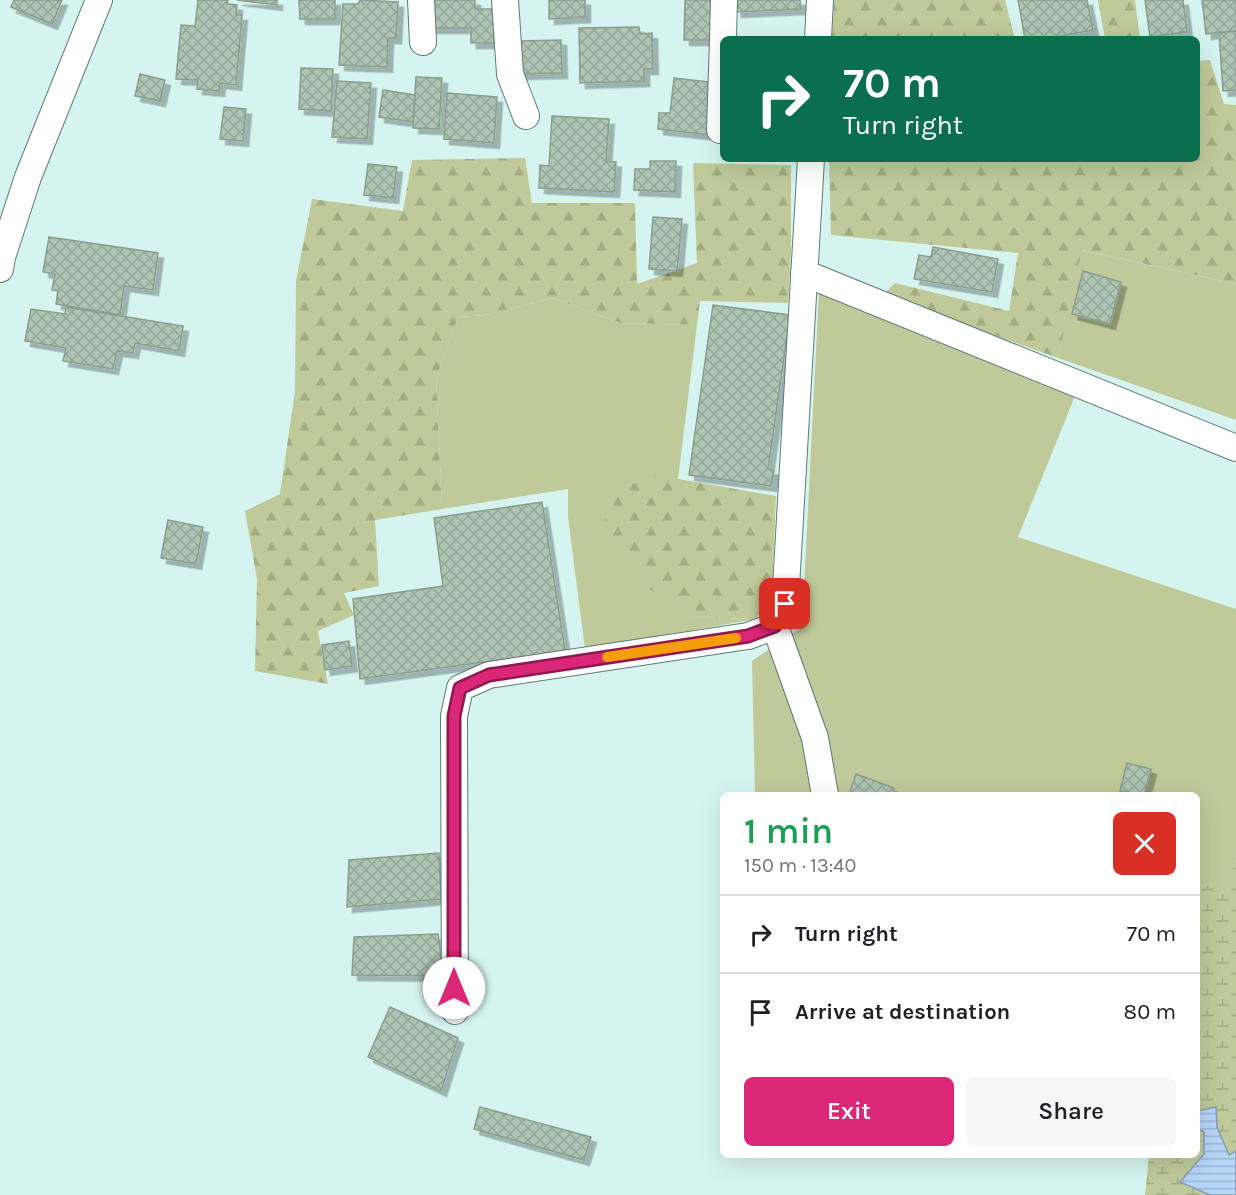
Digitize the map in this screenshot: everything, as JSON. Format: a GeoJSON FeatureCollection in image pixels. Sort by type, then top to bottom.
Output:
{"type":"FeatureCollection","features":[{"type":"Feature","properties":{"kind":"street"},"geometry":{"type":"LineString","coordinates":[[0,269],[28,177],[99,0]]}},
{"type":"Feature","properties":{"kind":"street"},"geometry":{"type":"LineString","coordinates":[[421,0],[423,42]]}},
{"type":"Feature","properties":{"kind":"street"},"geometry":{"type":"LineString","coordinates":[[505,0],[510,74],[526,116]]}},
{"type":"Feature","properties":{"kind":"street"},"geometry":{"type":"LineString","coordinates":[[723,36],[724,0]]}},
{"type":"Feature","properties":{"kind":"street"},"geometry":{"type":"LineString","coordinates":[[818,36],[820,0]]}},
{"type":"Feature","properties":{"kind":"street"},"geometry":{"type":"LineString","coordinates":[[811,162],[785,604],[775,626],[815,738],[824,792]]}},
{"type":"Feature","properties":{"kind":"street"},"geometry":{"type":"LineString","coordinates":[[804,273],[1236,448]]}},
{"type":"Feature","properties":{"kind":"street"},"geometry":{"type":"LineString","coordinates":[[455,1011],[454,716],[460,688],[489,675],[748,636],[775,626]]}},
{"type":"Feature","properties":{"kind":"green space"},"geometry":{"type":"Polygon","coordinates":[[[834,0],[1005,0],[1014,36],[832,36],[834,0]]]}},
{"type":"Feature","properties":{"kind":"green space"},"geometry":{"type":"Polygon","coordinates":[[[1098,0],[1135,0],[1140,36],[1104,36],[1098,0]]]}},
{"type":"Feature","properties":{"kind":"green space"},"geometry":{"type":"Polygon","coordinates":[[[1210,60],[1224,104],[1236,105],[1236,284],[1082,250],[1058,358],[883,295],[895,283],[1009,311],[1018,253],[831,235],[829,162],[1200,162],[1200,61],[1210,60]]]}},
{"type":"Feature","properties":{"kind":"green space"},"geometry":{"type":"Polygon","coordinates":[[[525,158],[532,203],[635,203],[637,284],[697,263],[693,163],[791,165],[791,252],[788,303],[700,301],[697,325],[620,323],[553,298],[486,315],[458,317],[436,378],[442,509],[375,520],[379,586],[344,593],[354,615],[318,631],[328,684],[255,671],[257,579],[245,511],[280,494],[295,391],[296,281],[312,199],[403,211],[412,160],[525,158]]]}},
{"type":"Feature","properties":{"kind":"green space"},"geometry":{"type":"Polygon","coordinates":[[[1081,250],[1236,284],[1236,420],[1058,358],[1081,250]]]}},
{"type":"Feature","properties":{"kind":"green space"},"geometry":{"type":"Polygon","coordinates":[[[819,291],[1075,396],[1018,537],[1236,609],[1236,858],[1233,879],[1200,887],[1200,792],[755,792],[752,661],[802,627],[819,291]]]}},
{"type":"Feature","properties":{"kind":"green space"},"geometry":{"type":"Polygon","coordinates":[[[553,298],[620,323],[697,325],[678,479],[689,617],[756,619],[585,649],[568,517],[568,489],[442,509],[436,378],[458,317],[486,315],[553,298]]]}},
{"type":"Feature","properties":{"kind":"green space"},"geometry":{"type":"Polygon","coordinates":[[[666,471],[678,479],[776,496],[772,590],[756,619],[689,617],[648,588],[602,527],[618,489],[666,471]]]}},
{"type":"Feature","properties":{"kind":"green space"},"geometry":{"type":"Polygon","coordinates":[[[1236,858],[1236,1195],[1145,1195],[1149,1158],[1200,1158],[1200,887],[1232,879],[1236,858]]]}},
{"type":"Feature","properties":{"kind":"water"},"geometry":{"type":"Polygon","coordinates":[[[1216,1107],[1217,1127],[1229,1155],[1236,1151],[1236,1195],[1210,1195],[1180,1182],[1204,1154],[1204,1132],[1200,1130],[1200,1110],[1216,1107]]]}},
{"type":"Feature","properties":{"kind":"building"},"geometry":{"type":"Polygon","coordinates":[[[14,0],[62,0],[52,24],[11,7],[14,0]]]}},
{"type":"Feature","properties":{"kind":"building"},"geometry":{"type":"Polygon","coordinates":[[[198,0],[228,0],[227,4],[237,5],[236,15],[242,15],[236,85],[220,83],[219,91],[197,89],[198,80],[176,79],[181,25],[195,26],[198,0]]]}},
{"type":"Feature","properties":{"kind":"building"},"geometry":{"type":"Polygon","coordinates":[[[237,0],[277,0],[277,5],[237,0]]]}},
{"type":"Feature","properties":{"kind":"building"},"geometry":{"type":"Polygon","coordinates":[[[299,0],[335,0],[335,19],[300,19],[299,0]]]}},
{"type":"Feature","properties":{"kind":"building"},"geometry":{"type":"Polygon","coordinates":[[[360,0],[398,2],[396,38],[388,38],[387,67],[339,65],[343,4],[358,4],[360,0]]]}},
{"type":"Feature","properties":{"kind":"building"},"geometry":{"type":"Polygon","coordinates":[[[429,0],[475,0],[475,9],[494,9],[494,43],[471,43],[471,28],[429,28],[429,0]]]}},
{"type":"Feature","properties":{"kind":"building"},"geometry":{"type":"Polygon","coordinates":[[[549,0],[585,0],[585,17],[549,19],[549,0]]]}},
{"type":"Feature","properties":{"kind":"building"},"geometry":{"type":"Polygon","coordinates":[[[685,0],[718,0],[718,40],[684,40],[685,0]]]}},
{"type":"Feature","properties":{"kind":"building"},"geometry":{"type":"Polygon","coordinates":[[[735,0],[800,0],[801,9],[736,12],[735,0]]]}},
{"type":"Feature","properties":{"kind":"building"},"geometry":{"type":"Polygon","coordinates":[[[1018,0],[1087,0],[1093,30],[1061,36],[1024,36],[1018,0]]]}},
{"type":"Feature","properties":{"kind":"building"},"geometry":{"type":"Polygon","coordinates":[[[1145,0],[1183,0],[1187,32],[1150,36],[1145,0]]]}},
{"type":"Feature","properties":{"kind":"building"},"geometry":{"type":"Polygon","coordinates":[[[1202,0],[1236,0],[1236,31],[1206,34],[1202,0]]]}},
{"type":"Feature","properties":{"kind":"building"},"geometry":{"type":"Polygon","coordinates":[[[639,27],[640,34],[652,33],[653,69],[644,69],[644,81],[580,83],[579,28],[639,27]]]}},
{"type":"Feature","properties":{"kind":"building"},"geometry":{"type":"Polygon","coordinates":[[[1236,31],[1236,90],[1223,91],[1219,33],[1236,31]]]}},
{"type":"Feature","properties":{"kind":"building"},"geometry":{"type":"Polygon","coordinates":[[[561,40],[562,73],[520,74],[519,41],[561,40]]]}},
{"type":"Feature","properties":{"kind":"building"},"geometry":{"type":"Polygon","coordinates":[[[301,68],[333,69],[331,111],[299,109],[301,68]]]}},
{"type":"Feature","properties":{"kind":"building"},"geometry":{"type":"Polygon","coordinates":[[[140,74],[165,80],[160,101],[135,96],[140,74]]]}},
{"type":"Feature","properties":{"kind":"building"},"geometry":{"type":"Polygon","coordinates":[[[416,77],[442,78],[439,129],[413,128],[416,77]]]}},
{"type":"Feature","properties":{"kind":"building"},"geometry":{"type":"Polygon","coordinates":[[[674,78],[717,83],[711,135],[658,129],[659,113],[670,113],[674,78]]]}},
{"type":"Feature","properties":{"kind":"building"},"geometry":{"type":"Polygon","coordinates":[[[337,81],[371,83],[367,139],[332,137],[337,81]]]}},
{"type":"Feature","properties":{"kind":"building"},"geometry":{"type":"Polygon","coordinates":[[[383,90],[415,95],[413,122],[379,117],[383,90]]]}},
{"type":"Feature","properties":{"kind":"building"},"geometry":{"type":"Polygon","coordinates":[[[447,93],[497,97],[494,143],[444,139],[447,93]]]}},
{"type":"Feature","properties":{"kind":"building"},"geometry":{"type":"Polygon","coordinates":[[[224,107],[246,109],[243,141],[220,139],[224,107]]]}},
{"type":"Feature","properties":{"kind":"building"},"geometry":{"type":"Polygon","coordinates":[[[552,116],[609,119],[606,161],[616,162],[614,192],[539,188],[540,165],[549,166],[552,116]]]}},
{"type":"Feature","properties":{"kind":"building"},"geometry":{"type":"Polygon","coordinates":[[[650,161],[676,161],[675,192],[634,190],[635,169],[650,169],[650,161]]]}},
{"type":"Feature","properties":{"kind":"building"},"geometry":{"type":"Polygon","coordinates":[[[368,164],[397,167],[393,198],[364,195],[368,164]]]}},
{"type":"Feature","properties":{"kind":"building"},"geometry":{"type":"Polygon","coordinates":[[[653,217],[682,219],[677,271],[649,269],[653,217]]]}},
{"type":"Feature","properties":{"kind":"building"},"geometry":{"type":"Polygon","coordinates":[[[49,237],[158,253],[153,290],[124,286],[120,315],[56,304],[58,291],[52,290],[55,274],[43,272],[49,237]]]}},
{"type":"Feature","properties":{"kind":"building"},"geometry":{"type":"Polygon","coordinates":[[[933,247],[998,259],[992,292],[914,279],[919,255],[931,257],[933,247]]]}},
{"type":"Feature","properties":{"kind":"building"},"geometry":{"type":"Polygon","coordinates":[[[1083,271],[1121,282],[1110,324],[1072,314],[1083,271]]]}},
{"type":"Feature","properties":{"kind":"building"},"geometry":{"type":"Polygon","coordinates":[[[713,305],[790,315],[768,469],[774,470],[771,486],[689,475],[713,305]]]}},
{"type":"Feature","properties":{"kind":"building"},"geometry":{"type":"Polygon","coordinates":[[[66,307],[183,326],[179,351],[135,343],[133,353],[117,351],[113,369],[63,361],[66,348],[25,341],[31,309],[65,314],[66,307]]]}},
{"type":"Feature","properties":{"kind":"building"},"geometry":{"type":"Polygon","coordinates":[[[542,502],[565,651],[360,679],[353,599],[443,586],[434,518],[542,502]]]}},
{"type":"Feature","properties":{"kind":"building"},"geometry":{"type":"Polygon","coordinates":[[[168,520],[203,527],[196,564],[161,558],[168,520]]]}},
{"type":"Feature","properties":{"kind":"building"},"geometry":{"type":"Polygon","coordinates":[[[349,641],[352,666],[325,670],[322,645],[349,641]]]}},
{"type":"Feature","properties":{"kind":"building"},"geometry":{"type":"Polygon","coordinates":[[[1127,763],[1151,769],[1145,792],[1120,791],[1127,763]]]}},
{"type":"Feature","properties":{"kind":"building"},"geometry":{"type":"Polygon","coordinates":[[[856,774],[894,788],[893,792],[850,792],[856,774]]]}},
{"type":"Feature","properties":{"kind":"building"},"geometry":{"type":"Polygon","coordinates":[[[439,853],[441,899],[347,907],[349,860],[439,853]]]}},
{"type":"Feature","properties":{"kind":"building"},"geometry":{"type":"Polygon","coordinates":[[[438,934],[444,976],[352,975],[354,937],[438,934]]]}},
{"type":"Feature","properties":{"kind":"building"},"geometry":{"type":"Polygon","coordinates":[[[390,1007],[458,1038],[441,1091],[368,1057],[390,1007]]]}},
{"type":"Feature","properties":{"kind":"building"},"geometry":{"type":"Polygon","coordinates":[[[480,1107],[591,1137],[584,1160],[474,1129],[480,1107]]]}},
{"type":"Feature","properties":{"kind":"slow traffic"},"geometry":{"type":"LineString","coordinates":[[607,657],[736,638]]}},
{"type":"Feature","properties":{"kind":"route"},"geometry":{"type":"LineString","coordinates":[[454,988],[454,716],[460,688],[489,675],[748,636],[775,626],[785,604]]}}]}
